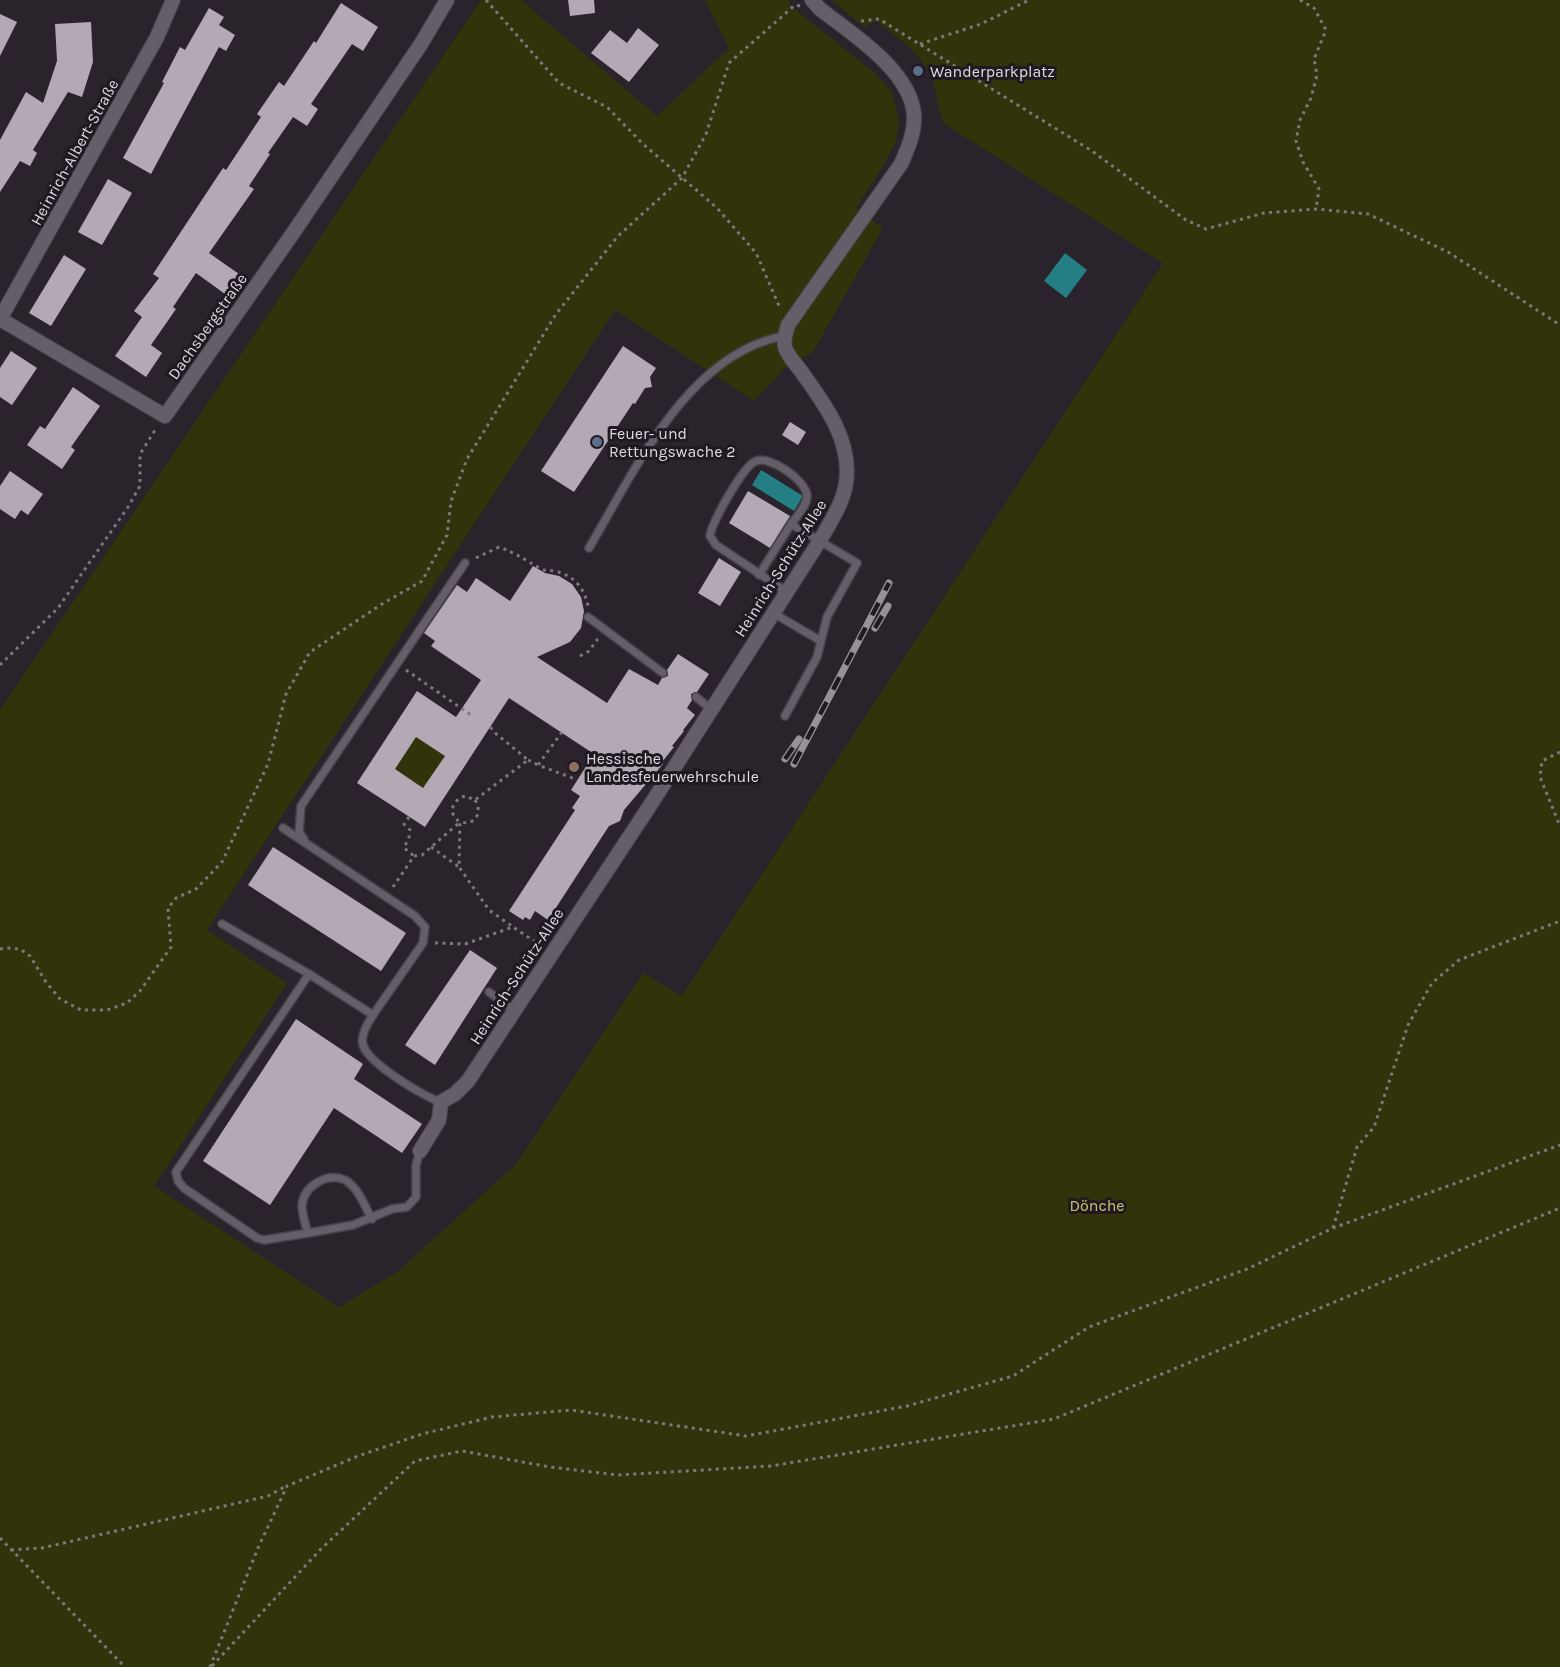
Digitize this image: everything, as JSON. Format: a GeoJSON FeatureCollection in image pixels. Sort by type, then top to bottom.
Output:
{"type":"FeatureCollection","features":[{"type":"Feature","properties":{"kind":"street","name":"Heinrich-Albert-Straße"},"geometry":{"type":"LineString","coordinates":[[0,319],[157,37],[173,0]]}},
{"type":"Feature","properties":{"kind":"street","name":"Dachsbergstraße"},"geometry":{"type":"LineString","coordinates":[[165,416],[291,236],[421,44],[447,0]]}},
{"type":"Feature","properties":{"kind":"street"},"geometry":{"type":"LineString","coordinates":[[786,331],[901,164],[911,141],[914,114],[908,94],[897,75],[816,5]]}},
{"type":"Feature","properties":{"kind":"street"},"geometry":{"type":"LineString","coordinates":[[0,319],[165,416]]}},
{"type":"Feature","properties":{"kind":"street","name":"Heinrich-Schütz-Allee"},"geometry":{"type":"LineString","coordinates":[[441,1102],[455,1094],[468,1081],[787,592],[836,511],[846,483],[845,456],[837,425],[785,349],[786,331]]}},
{"type":"Feature","properties":{"kind":"street"},"geometry":{"type":"LineString","coordinates":[[420,1151],[439,1120],[441,1102]]}},
{"type":"Feature","properties":{"kind":"lane"},"geometry":{"type":"LineString","coordinates":[[589,548],[658,432],[688,397],[711,372],[740,351],[786,331]]}},
{"type":"Feature","properties":{"kind":"lane"},"geometry":{"type":"LineString","coordinates":[[759,575],[805,505],[807,495],[797,478],[766,461],[753,462],[746,471],[713,525],[710,536],[716,545],[759,575],[787,592]]}},
{"type":"Feature","properties":{"kind":"lane"},"geometry":{"type":"LineString","coordinates":[[785,716],[817,657],[826,617],[856,563],[791,524]]}},
{"type":"Feature","properties":{"kind":"lane"},"geometry":{"type":"LineString","coordinates":[[307,843],[299,832],[301,806],[465,563]]}},
{"type":"Feature","properties":{"kind":"lane"},"geometry":{"type":"LineString","coordinates":[[772,613],[821,641]]}},
{"type":"Feature","properties":{"kind":"lane"},"geometry":{"type":"LineString","coordinates":[[588,617],[663,673]]}},
{"type":"Feature","properties":{"kind":"lane"},"geometry":{"type":"LineString","coordinates":[[696,697],[711,709]]}},
{"type":"Feature","properties":{"kind":"lane"},"geometry":{"type":"LineString","coordinates":[[283,828],[415,916],[425,927],[423,943],[373,1015],[365,1029],[362,1043],[378,1063],[428,1097],[441,1102]]}},
{"type":"Feature","properties":{"kind":"lane"},"geometry":{"type":"LineString","coordinates":[[222,924],[309,974],[373,1015]]}},
{"type":"Feature","properties":{"kind":"lane"},"geometry":{"type":"LineString","coordinates":[[309,974],[176,1172],[178,1181],[184,1188],[257,1238],[264,1240],[353,1225],[392,1209],[407,1207],[416,1197],[416,1166],[420,1151]]}},
{"type":"Feature","properties":{"kind":"lane"},"geometry":{"type":"LineString","coordinates":[[489,992],[514,1010]]}},
{"type":"Feature","properties":{"kind":"lane"},"geometry":{"type":"LineString","coordinates":[[308,1233],[302,1214],[302,1202],[307,1191],[329,1177],[345,1180],[351,1185],[372,1219]]}},
{"type":"Feature","properties":{"kind":"path"},"geometry":{"type":"LineString","coordinates":[[486,0],[559,83],[607,107],[643,144],[717,208],[756,253],[786,331]]}},
{"type":"Feature","properties":{"kind":"path"},"geometry":{"type":"LineString","coordinates":[[920,44],[981,24],[1029,0]]}},
{"type":"Feature","properties":{"kind":"path"},"geometry":{"type":"LineString","coordinates":[[1300,0],[1314,8],[1326,30],[1314,59],[1317,75],[1311,98],[1300,120],[1296,141],[1303,162],[1319,189],[1316,209]]}},
{"type":"Feature","properties":{"kind":"path"},"geometry":{"type":"LineString","coordinates":[[0,949],[20,949],[30,956],[60,999],[81,1010],[107,1010],[127,1003],[140,991],[171,947],[168,908],[176,897],[196,889],[222,862],[268,764],[286,694],[310,652],[382,604],[422,581],[447,535],[451,501],[467,459],[556,314],[618,236],[682,178],[706,134],[729,63],[795,5],[816,5]]}},
{"type":"Feature","properties":{"kind":"path"},"geometry":{"type":"LineString","coordinates":[[851,18],[862,22],[879,19],[1092,151],[1186,220],[1206,229],[1264,213],[1316,209],[1368,214],[1438,247],[1560,325]]}},
{"type":"Feature","properties":{"kind":"path"},"geometry":{"type":"LineString","coordinates":[[0,665],[58,608],[128,507],[140,486],[140,454],[165,416]]}},
{"type":"Feature","properties":{"kind":"path"},"geometry":{"type":"LineString","coordinates":[[465,563],[499,547],[518,554],[544,571],[563,573],[575,581],[583,590],[587,601],[588,617],[597,640],[589,651],[580,656]]}},
{"type":"Feature","properties":{"kind":"path"},"geometry":{"type":"LineString","coordinates":[[397,664],[471,715]]}},
{"type":"Feature","properties":{"kind":"path"},"geometry":{"type":"LineString","coordinates":[[489,725],[494,732],[528,760],[575,779]]}},
{"type":"Feature","properties":{"kind":"path"},"geometry":{"type":"LineString","coordinates":[[538,765],[562,732]]}},
{"type":"Feature","properties":{"kind":"path"},"geometry":{"type":"LineString","coordinates":[[1560,752],[1542,761],[1540,777],[1560,826]]}},
{"type":"Feature","properties":{"kind":"path"},"geometry":{"type":"LineString","coordinates":[[475,800],[528,760]]}},
{"type":"Feature","properties":{"kind":"path"},"geometry":{"type":"LineString","coordinates":[[465,796],[475,800],[478,805],[478,816],[469,823],[460,822],[452,813],[456,800],[465,796]]}},
{"type":"Feature","properties":{"kind":"path"},"geometry":{"type":"LineString","coordinates":[[409,817],[404,824],[410,830],[410,837],[404,848],[414,856],[422,855],[460,822]]}},
{"type":"Feature","properties":{"kind":"path"},"geometry":{"type":"LineString","coordinates":[[459,867],[460,822]]}},
{"type":"Feature","properties":{"kind":"path"},"geometry":{"type":"LineString","coordinates":[[431,847],[459,867],[489,910],[552,953]]}},
{"type":"Feature","properties":{"kind":"path"},"geometry":{"type":"LineString","coordinates":[[386,896],[414,856]]}},
{"type":"Feature","properties":{"kind":"path"},"geometry":{"type":"LineString","coordinates":[[1333,1228],[1357,1147],[1374,1127],[1408,1025],[1432,982],[1459,960],[1560,921]]}},
{"type":"Feature","properties":{"kind":"path"},"geometry":{"type":"LineString","coordinates":[[423,943],[465,944],[513,927]]}},
{"type":"Feature","properties":{"kind":"path"},"geometry":{"type":"LineString","coordinates":[[11,1550],[42,1548],[268,1496],[358,1456],[422,1434],[492,1417],[572,1410],[746,1436],[907,1406],[1013,1376],[1089,1327],[1247,1269],[1333,1228],[1560,1145]]}},
{"type":"Feature","properties":{"kind":"path"},"geometry":{"type":"LineString","coordinates":[[210,1667],[321,1549],[416,1461],[462,1450],[550,1467],[618,1475],[771,1466],[1054,1419],[1560,1208]]}},
{"type":"Feature","properties":{"kind":"path"},"geometry":{"type":"LineString","coordinates":[[210,1667],[258,1548],[287,1486]]}},
{"type":"Feature","properties":{"kind":"path"},"geometry":{"type":"LineString","coordinates":[[0,1538],[125,1667]]}},
{"type":"Feature","properties":{"kind":"green space","name":"Dönche"},"geometry":{"type":"Polygon","coordinates":[[[481,0],[521,0],[657,116],[729,48],[705,0],[788,0],[797,11],[875,73],[892,92],[899,120],[896,142],[856,208],[883,228],[813,352],[785,368],[754,401],[615,310],[207,930],[287,983],[154,1186],[339,1307],[397,1272],[516,1164],[643,973],[682,996],[1163,263],[943,123],[933,82],[917,55],[876,21],[864,27],[832,0],[1560,0],[1560,1667],[0,1667],[0,710],[481,0]]]}},
{"type":"Feature","properties":{"kind":"green space"},"geometry":{"type":"Polygon","coordinates":[[[416,737],[445,756],[423,788],[395,769],[416,737]]]}},
{"type":"Feature","properties":{"kind":"water"},"geometry":{"type":"Polygon","coordinates":[[[1065,253],[1087,270],[1066,298],[1044,281],[1065,253]]]}},
{"type":"Feature","properties":{"kind":"water"},"geometry":{"type":"Polygon","coordinates":[[[761,470],[803,496],[794,511],[752,485],[761,470]]]}},
{"type":"Feature","properties":{"kind":"building"},"geometry":{"type":"Polygon","coordinates":[[[568,0],[594,0],[595,13],[570,16],[568,0]]]}},
{"type":"Feature","properties":{"kind":"building"},"geometry":{"type":"Polygon","coordinates":[[[341,3],[378,27],[363,51],[352,44],[311,104],[318,109],[307,126],[293,117],[268,153],[270,154],[249,186],[254,189],[209,253],[239,274],[225,294],[196,273],[173,307],[176,309],[151,345],[162,353],[146,377],[115,356],[142,317],[134,311],[159,278],[153,274],[223,168],[226,170],[261,117],[257,114],[279,82],[284,86],[314,41],[316,43],[341,3]]]}},
{"type":"Feature","properties":{"kind":"building"},"geometry":{"type":"Polygon","coordinates":[[[209,8],[224,17],[219,25],[235,35],[226,51],[219,47],[151,174],[123,158],[164,83],[162,82],[180,47],[185,50],[209,8]]]}},
{"type":"Feature","properties":{"kind":"building"},"geometry":{"type":"Polygon","coordinates":[[[0,14],[17,22],[0,56],[0,14]]]}},
{"type":"Feature","properties":{"kind":"building"},"geometry":{"type":"Polygon","coordinates":[[[91,22],[93,62],[82,97],[68,92],[33,150],[37,153],[30,166],[20,161],[0,192],[0,140],[26,92],[43,103],[57,61],[55,24],[91,22]]]}},
{"type":"Feature","properties":{"kind":"building"},"geometry":{"type":"Polygon","coordinates":[[[638,28],[659,45],[629,82],[591,53],[610,30],[627,43],[638,28]]]}},
{"type":"Feature","properties":{"kind":"building"},"geometry":{"type":"Polygon","coordinates":[[[108,179],[132,193],[102,245],[78,232],[108,179]]]}},
{"type":"Feature","properties":{"kind":"building"},"geometry":{"type":"Polygon","coordinates":[[[64,255],[86,269],[51,326],[29,313],[64,255]]]}},
{"type":"Feature","properties":{"kind":"building"},"geometry":{"type":"Polygon","coordinates":[[[623,346],[656,368],[650,377],[652,387],[645,388],[635,404],[633,403],[574,492],[541,471],[623,346]]]}},
{"type":"Feature","properties":{"kind":"building"},"geometry":{"type":"Polygon","coordinates":[[[11,351],[37,368],[12,405],[0,397],[0,368],[11,351]]]}},
{"type":"Feature","properties":{"kind":"building"},"geometry":{"type":"Polygon","coordinates":[[[73,387],[100,406],[71,447],[75,450],[62,469],[27,445],[40,426],[45,429],[73,387]]]}},
{"type":"Feature","properties":{"kind":"building"},"geometry":{"type":"Polygon","coordinates":[[[790,422],[806,432],[798,445],[782,435],[790,422]]]}},
{"type":"Feature","properties":{"kind":"building"},"geometry":{"type":"Polygon","coordinates":[[[10,471],[43,494],[28,515],[21,510],[15,519],[0,509],[0,486],[10,471]]]}},
{"type":"Feature","properties":{"kind":"building"},"geometry":{"type":"Polygon","coordinates":[[[748,491],[790,516],[770,548],[729,523],[748,491]]]}},
{"type":"Feature","properties":{"kind":"building"},"geometry":{"type":"Polygon","coordinates":[[[719,558],[741,572],[720,606],[698,593],[719,558]]]}},
{"type":"Feature","properties":{"kind":"building"},"geometry":{"type":"Polygon","coordinates":[[[533,566],[545,573],[559,576],[572,584],[581,597],[584,611],[581,628],[570,642],[537,657],[607,703],[629,669],[658,685],[662,678],[668,676],[667,670],[678,654],[709,674],[697,692],[691,694],[692,700],[687,708],[695,715],[672,746],[674,747],[662,762],[663,764],[624,810],[620,821],[609,826],[548,920],[535,911],[530,920],[525,917],[523,920],[509,911],[575,810],[572,808],[580,796],[571,790],[594,754],[509,698],[425,827],[357,783],[417,691],[456,717],[481,680],[431,646],[435,641],[424,633],[457,585],[467,592],[476,578],[510,601],[533,566]],[[416,737],[395,769],[423,788],[445,756],[416,737]]]}},
{"type":"Feature","properties":{"kind":"building"},"geometry":{"type":"Polygon","coordinates":[[[273,847],[406,933],[381,971],[248,885],[273,847]]]}},
{"type":"Feature","properties":{"kind":"building"},"geometry":{"type":"Polygon","coordinates":[[[470,950],[497,968],[435,1065],[405,1045],[470,950]]]}},
{"type":"Feature","properties":{"kind":"building"},"geometry":{"type":"Polygon","coordinates":[[[296,1019],[363,1064],[354,1079],[422,1124],[402,1153],[334,1108],[270,1205],[203,1161],[296,1019]]]}},
{"type":"Feature","properties":{"kind":"railway"},"geometry":{"type":"LineString","coordinates":[[794,764],[889,583]]}},
{"type":"Feature","properties":{"kind":"railway"},"geometry":{"type":"LineString","coordinates":[[875,628],[888,606]]}},
{"type":"Feature","properties":{"kind":"railway"},"geometry":{"type":"LineString","coordinates":[[785,759],[799,739]]}},
{"type":"Feature","properties":{"kind":"place","name":"Wanderparkplatz"},"geometry":{"type":"Point","coordinates":[918,71]}},
{"type":"Feature","properties":{"kind":"place","name":"Feuer- und Rettungswache 2"},"geometry":{"type":"Point","coordinates":[597,442]}},
{"type":"Feature","properties":{"kind":"place","name":"Hessische Landesfeuerwehrschule"},"geometry":{"type":"Point","coordinates":[574,767]}}]}
